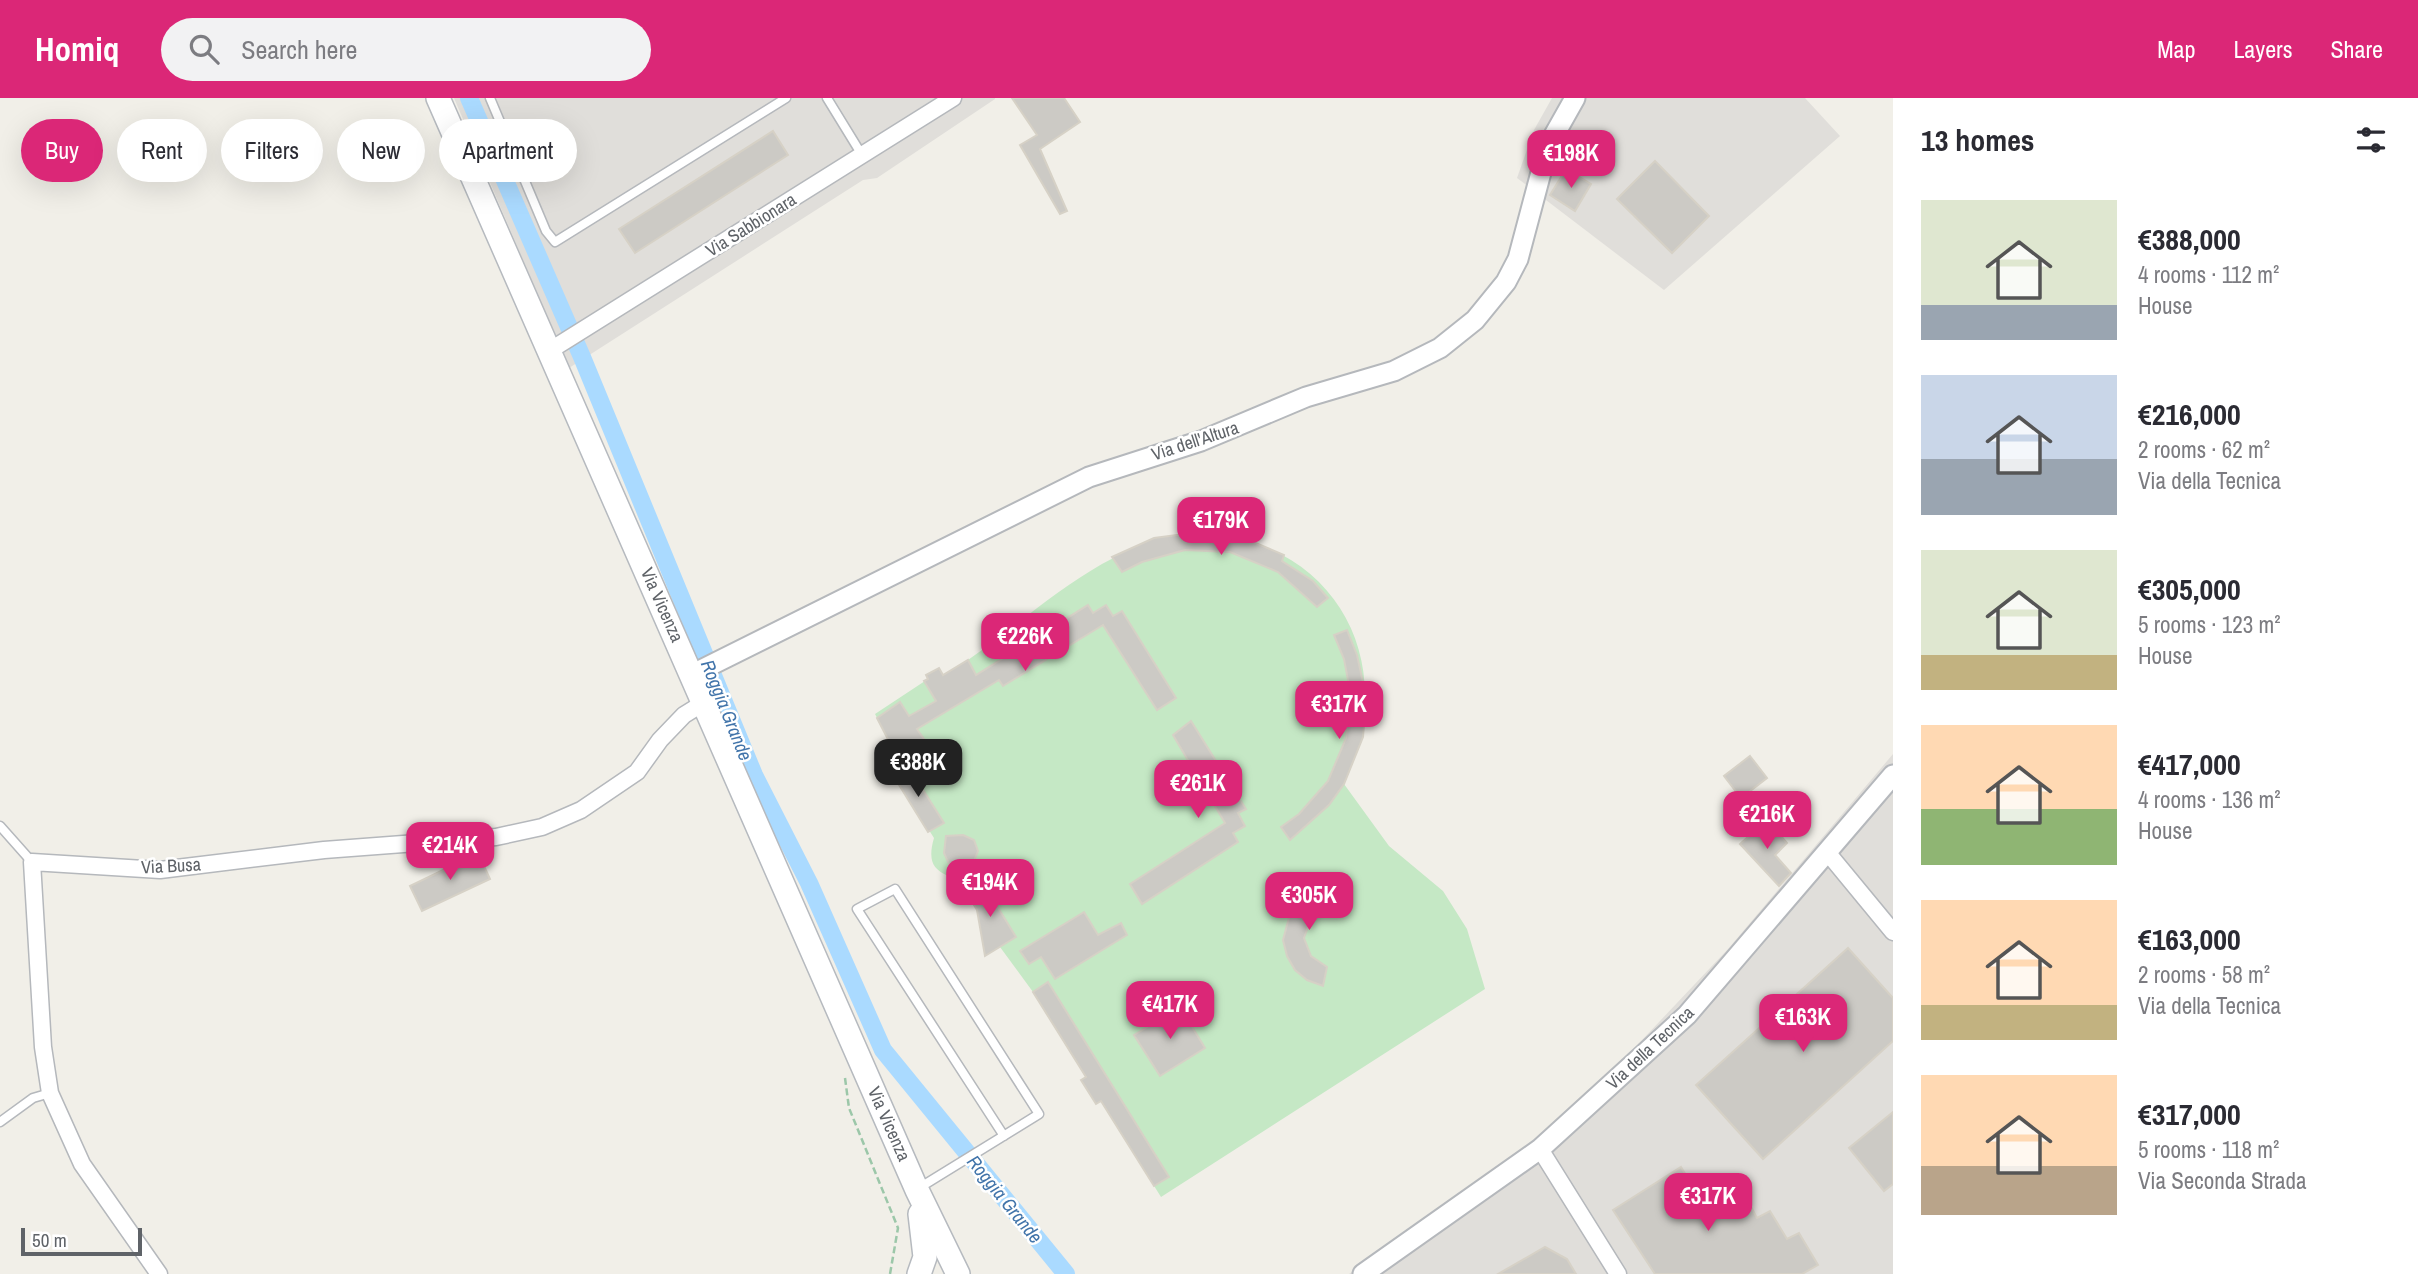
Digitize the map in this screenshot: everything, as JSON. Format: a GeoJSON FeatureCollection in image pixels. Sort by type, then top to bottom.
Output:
{"type":"FeatureCollection","features":[{"type":"Feature","properties":{"kind":"main road","name":"Via Vicenza"},"geometry":{"type":"LineString","coordinates":[[438,98],[693,674],[917,1190],[958,1274]]}},
{"type":"Feature","properties":{"kind":"main road","name":"Via Vicenza"},"geometry":{"type":"LineString","coordinates":[[917,1190],[925,1257],[919,1274]]}},
{"type":"Feature","properties":{"kind":"main road"},"geometry":{"type":"LineString","coordinates":[[932,1274],[952,1274]]}},
{"type":"Feature","properties":{"kind":"street","name":"Via Sabbionara"},"geometry":{"type":"LineString","coordinates":[[549,351],[953,98]]}},
{"type":"Feature","properties":{"kind":"street","name":"Via dell'Altura"},"geometry":{"type":"LineString","coordinates":[[693,674],[1089,477],[1201,442],[1306,397],[1394,371],[1440,348],[1475,320],[1506,282],[1518,259],[1548,146],[1575,98]]}},
{"type":"Feature","properties":{"kind":"street","name":"Via Busa"},"geometry":{"type":"LineString","coordinates":[[32,862],[160,870],[324,850],[496,837],[542,827],[581,810],[637,772],[660,740],[684,715],[705,702]]}},
{"type":"Feature","properties":{"kind":"street","name":"Via della Tecnica"},"geometry":{"type":"LineString","coordinates":[[1363,1274],[1540,1149],[1688,1015],[1893,775]]}},
{"type":"Feature","properties":{"kind":"street"},"geometry":{"type":"LineString","coordinates":[[1827,852],[1893,932]]}},
{"type":"Feature","properties":{"kind":"street"},"geometry":{"type":"LineString","coordinates":[[32,862],[43,1047],[50,1093],[82,1164],[159,1274]]}},
{"type":"Feature","properties":{"kind":"street"},"geometry":{"type":"LineString","coordinates":[[1540,1149],[1618,1274]]}},
{"type":"Feature","properties":{"kind":"lane"},"geometry":{"type":"LineString","coordinates":[[490,98],[546,231],[555,242],[786,98]]}},
{"type":"Feature","properties":{"kind":"lane"},"geometry":{"type":"LineString","coordinates":[[827,98],[862,155]]}},
{"type":"Feature","properties":{"kind":"lane"},"geometry":{"type":"LineString","coordinates":[[0,826],[32,862]]}},
{"type":"Feature","properties":{"kind":"lane"},"geometry":{"type":"LineString","coordinates":[[917,1190],[980,1152],[1039,1114],[895,889],[857,909],[1004,1136]]}},
{"type":"Feature","properties":{"kind":"lane"},"geometry":{"type":"LineString","coordinates":[[0,1122],[33,1098],[50,1093]]}},
{"type":"Feature","properties":{"kind":"path"},"geometry":{"type":"LineString","coordinates":[[845,1077],[849,1108],[898,1228],[890,1274]]}},
{"type":"Feature","properties":{"kind":"shaded area"},"geometry":{"type":"Polygon","coordinates":[[[454,98],[995,98],[877,178],[863,180],[569,368],[490,182],[577,182],[577,119],[463,119],[454,98]]]}},
{"type":"Feature","properties":{"kind":"shaded area"},"geometry":{"type":"Polygon","coordinates":[[[1552,98],[1805,98],[1840,136],[1664,290],[1517,178],[1534,130],[1552,98]]]}},
{"type":"Feature","properties":{"kind":"shaded area"},"geometry":{"type":"Polygon","coordinates":[[[1893,754],[1893,1274],[1349,1274],[1515,1156],[1608,1076],[1728,949],[1893,754]]]}},
{"type":"Feature","properties":{"kind":"green space"},"geometry":{"type":"Polygon","coordinates":[[[1200,532],[1248,540],[1288,558],[1321,584],[1345,616],[1360,653],[1365,695],[1360,739],[1344,784],[1389,846],[1443,891],[1467,929],[1485,989],[1161,1197],[1101,1101],[1096,1104],[1081,1080],[1086,1076],[1033,992],[1000,947],[966,889],[935,867],[931,851],[934,838],[885,761],[896,754],[875,714],[928,679],[926,675],[939,668],[943,675],[968,660],[1049,599],[1105,562],[1167,537],[1200,532]]]}},
{"type":"Feature","properties":{"kind":"building"},"geometry":{"type":"Polygon","coordinates":[[[1012,98],[1064,98],[1080,122],[1040,149],[1067,211],[1060,214],[1020,145],[1037,135],[1012,98]]]}},
{"type":"Feature","properties":{"kind":"building"},"geometry":{"type":"Polygon","coordinates":[[[773,131],[788,155],[635,253],[619,229],[773,131]]]}},
{"type":"Feature","properties":{"kind":"building"},"geometry":{"type":"Polygon","coordinates":[[[1655,161],[1709,216],[1672,253],[1617,199],[1655,161]]]}},
{"type":"Feature","properties":{"kind":"building"},"geometry":{"type":"Polygon","coordinates":[[[1566,169],[1591,184],[1575,211],[1550,195],[1566,169]]]}},
{"type":"Feature","properties":{"kind":"building"},"geometry":{"type":"Polygon","coordinates":[[[1200,532],[1244,538],[1284,555],[1282,561],[1313,581],[1328,598],[1317,607],[1278,572],[1230,552],[1185,550],[1142,562],[1122,572],[1112,557],[1154,538],[1200,532]]]}},
{"type":"Feature","properties":{"kind":"building"},"geometry":{"type":"Polygon","coordinates":[[[1088,605],[1093,613],[1106,605],[1113,616],[1122,611],[1176,698],[1157,710],[1103,625],[1003,686],[999,680],[917,729],[924,739],[897,757],[877,718],[900,702],[909,716],[936,701],[924,681],[928,679],[926,675],[939,668],[943,675],[968,660],[976,675],[1088,605]]]}},
{"type":"Feature","properties":{"kind":"building"},"geometry":{"type":"Polygon","coordinates":[[[1347,630],[1357,655],[1364,687],[1367,687],[1363,737],[1344,784],[1329,805],[1290,840],[1281,827],[1299,814],[1328,781],[1346,738],[1350,691],[1344,659],[1334,635],[1347,630]]]}},
{"type":"Feature","properties":{"kind":"building"},"geometry":{"type":"Polygon","coordinates":[[[1191,721],[1246,809],[1238,813],[1245,826],[1233,833],[1238,842],[1142,904],[1130,884],[1225,823],[1173,735],[1191,721]]]}},
{"type":"Feature","properties":{"kind":"building"},"geometry":{"type":"Polygon","coordinates":[[[1750,756],[1767,778],[1741,798],[1724,776],[1750,756]]]}},
{"type":"Feature","properties":{"kind":"building"},"geometry":{"type":"Polygon","coordinates":[[[908,766],[944,823],[928,832],[893,775],[908,766]]]}},
{"type":"Feature","properties":{"kind":"building"},"geometry":{"type":"Polygon","coordinates":[[[1767,820],[1787,843],[1775,855],[1791,873],[1779,886],[1740,844],[1767,820]]]}},
{"type":"Feature","properties":{"kind":"building"},"geometry":{"type":"Polygon","coordinates":[[[963,835],[974,840],[978,851],[970,871],[949,864],[944,853],[946,836],[963,835]]]}},
{"type":"Feature","properties":{"kind":"building"},"geometry":{"type":"Polygon","coordinates":[[[478,853],[490,879],[422,911],[410,886],[478,853]]]}},
{"type":"Feature","properties":{"kind":"building"},"geometry":{"type":"Polygon","coordinates":[[[981,880],[1016,937],[985,956],[977,910],[965,890],[981,880]]]}},
{"type":"Feature","properties":{"kind":"building"},"geometry":{"type":"Polygon","coordinates":[[[1329,888],[1344,889],[1340,910],[1319,913],[1311,919],[1304,938],[1311,956],[1327,967],[1323,986],[1307,980],[1295,970],[1287,956],[1283,940],[1291,910],[1314,892],[1329,888]]]}},
{"type":"Feature","properties":{"kind":"building"},"geometry":{"type":"Polygon","coordinates":[[[1084,912],[1098,935],[1121,923],[1127,935],[1055,979],[1041,957],[1029,964],[1020,951],[1084,912]]]}},
{"type":"Feature","properties":{"kind":"building"},"geometry":{"type":"Polygon","coordinates":[[[1848,948],[1893,998],[1893,1041],[1763,1159],[1696,1085],[1848,948]]]}},
{"type":"Feature","properties":{"kind":"building"},"geometry":{"type":"Polygon","coordinates":[[[1048,982],[1169,1177],[1154,1186],[1101,1101],[1096,1104],[1081,1080],[1086,1077],[1033,992],[1048,982]]]}},
{"type":"Feature","properties":{"kind":"building"},"geometry":{"type":"Polygon","coordinates":[[[1180,1007],[1205,1048],[1160,1076],[1134,1035],[1180,1007]]]}},
{"type":"Feature","properties":{"kind":"building"},"geometry":{"type":"Polygon","coordinates":[[[1893,1112],[1893,1184],[1884,1191],[1849,1148],[1893,1112]]]}},
{"type":"Feature","properties":{"kind":"building"},"geometry":{"type":"Polygon","coordinates":[[[1681,1167],[1699,1196],[1721,1184],[1735,1208],[1748,1201],[1757,1218],[1770,1211],[1787,1239],[1799,1233],[1818,1265],[1802,1274],[1655,1274],[1613,1210],[1681,1167]]]}},
{"type":"Feature","properties":{"kind":"building"},"geometry":{"type":"Polygon","coordinates":[[[1545,1247],[1567,1259],[1576,1274],[1498,1274],[1545,1247]]]}},
{"type":"Feature","properties":{"kind":"waterway","name":"Roggia Grande"},"geometry":{"type":"LineString","coordinates":[[469,98],[582,357],[754,775],[809,883],[883,1050],[1066,1274]]}}]}
